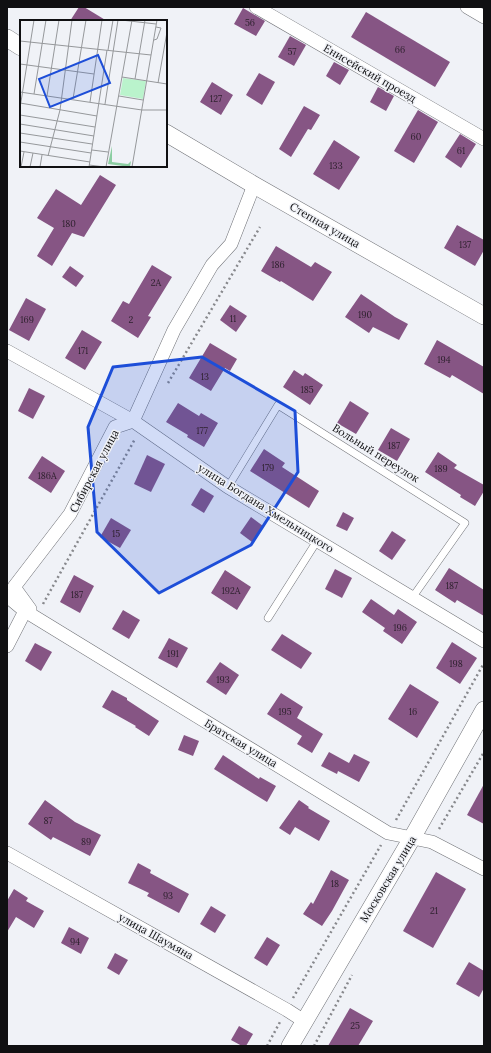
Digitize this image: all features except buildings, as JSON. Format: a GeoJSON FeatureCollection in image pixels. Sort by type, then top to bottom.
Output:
{"type":"FeatureCollection","features":[{"type":"Feature","properties":{"kind":"street","name":"Енисейский проезд"},"geometry":{"type":"LineString","coordinates":[[256,7],[484,139]]}},
{"type":"Feature","properties":{"kind":"street"},"geometry":{"type":"LineString","coordinates":[[467,7],[484,17]]}},
{"type":"Feature","properties":{"kind":"street"},"geometry":{"type":"LineString","coordinates":[[7,38],[20,46]]}},
{"type":"Feature","properties":{"kind":"street","name":"Степная улица"},"geometry":{"type":"LineString","coordinates":[[167,134],[484,316]]}},
{"type":"Feature","properties":{"kind":"street"},"geometry":{"type":"LineString","coordinates":[[133,421],[174,330],[212,265],[230,244],[254,185]]}},
{"type":"Feature","properties":{"kind":"street","name":"улица Богдана Хмельницкого"},"geometry":{"type":"LineString","coordinates":[[7,351],[133,421],[228,487],[484,641]]}},
{"type":"Feature","properties":{"kind":"street","name":"Сибирская улица"},"geometry":{"type":"LineString","coordinates":[[25,611],[30,609],[14,587],[70,514],[115,427],[133,421]]}},
{"type":"Feature","properties":{"kind":"street","name":"Братская улица"},"geometry":{"type":"LineString","coordinates":[[7,596],[25,611],[388,833],[432,842],[484,869]]}},
{"type":"Feature","properties":{"kind":"street"},"geometry":{"type":"LineString","coordinates":[[7,646],[25,611]]}},
{"type":"Feature","properties":{"kind":"street","name":"Московская улица"},"geometry":{"type":"LineString","coordinates":[[290,1046],[412,838],[484,710]]}},
{"type":"Feature","properties":{"kind":"street","name":"улица Шаумяна"},"geometry":{"type":"LineString","coordinates":[[7,853],[287,1010],[304,1021]]}},
{"type":"Feature","properties":{"kind":"lane","name":"Вольный переулок"},"geometry":{"type":"LineString","coordinates":[[228,487],[278,405],[465,523],[412,598]]}},
{"type":"Feature","properties":{"kind":"lane"},"geometry":{"type":"LineString","coordinates":[[268,618],[317,541]]}},
{"type":"Feature","properties":{"kind":"path"},"geometry":{"type":"LineString","coordinates":[[267,1046],[484,663]]}},
{"type":"Feature","properties":{"kind":"highlighted area"},"geometry":{"type":"Polygon","coordinates":[[[202,357],[295,411],[298,472],[251,545],[159,593],[97,532],[88,427],[113,367],[202,357]]]}}]}
